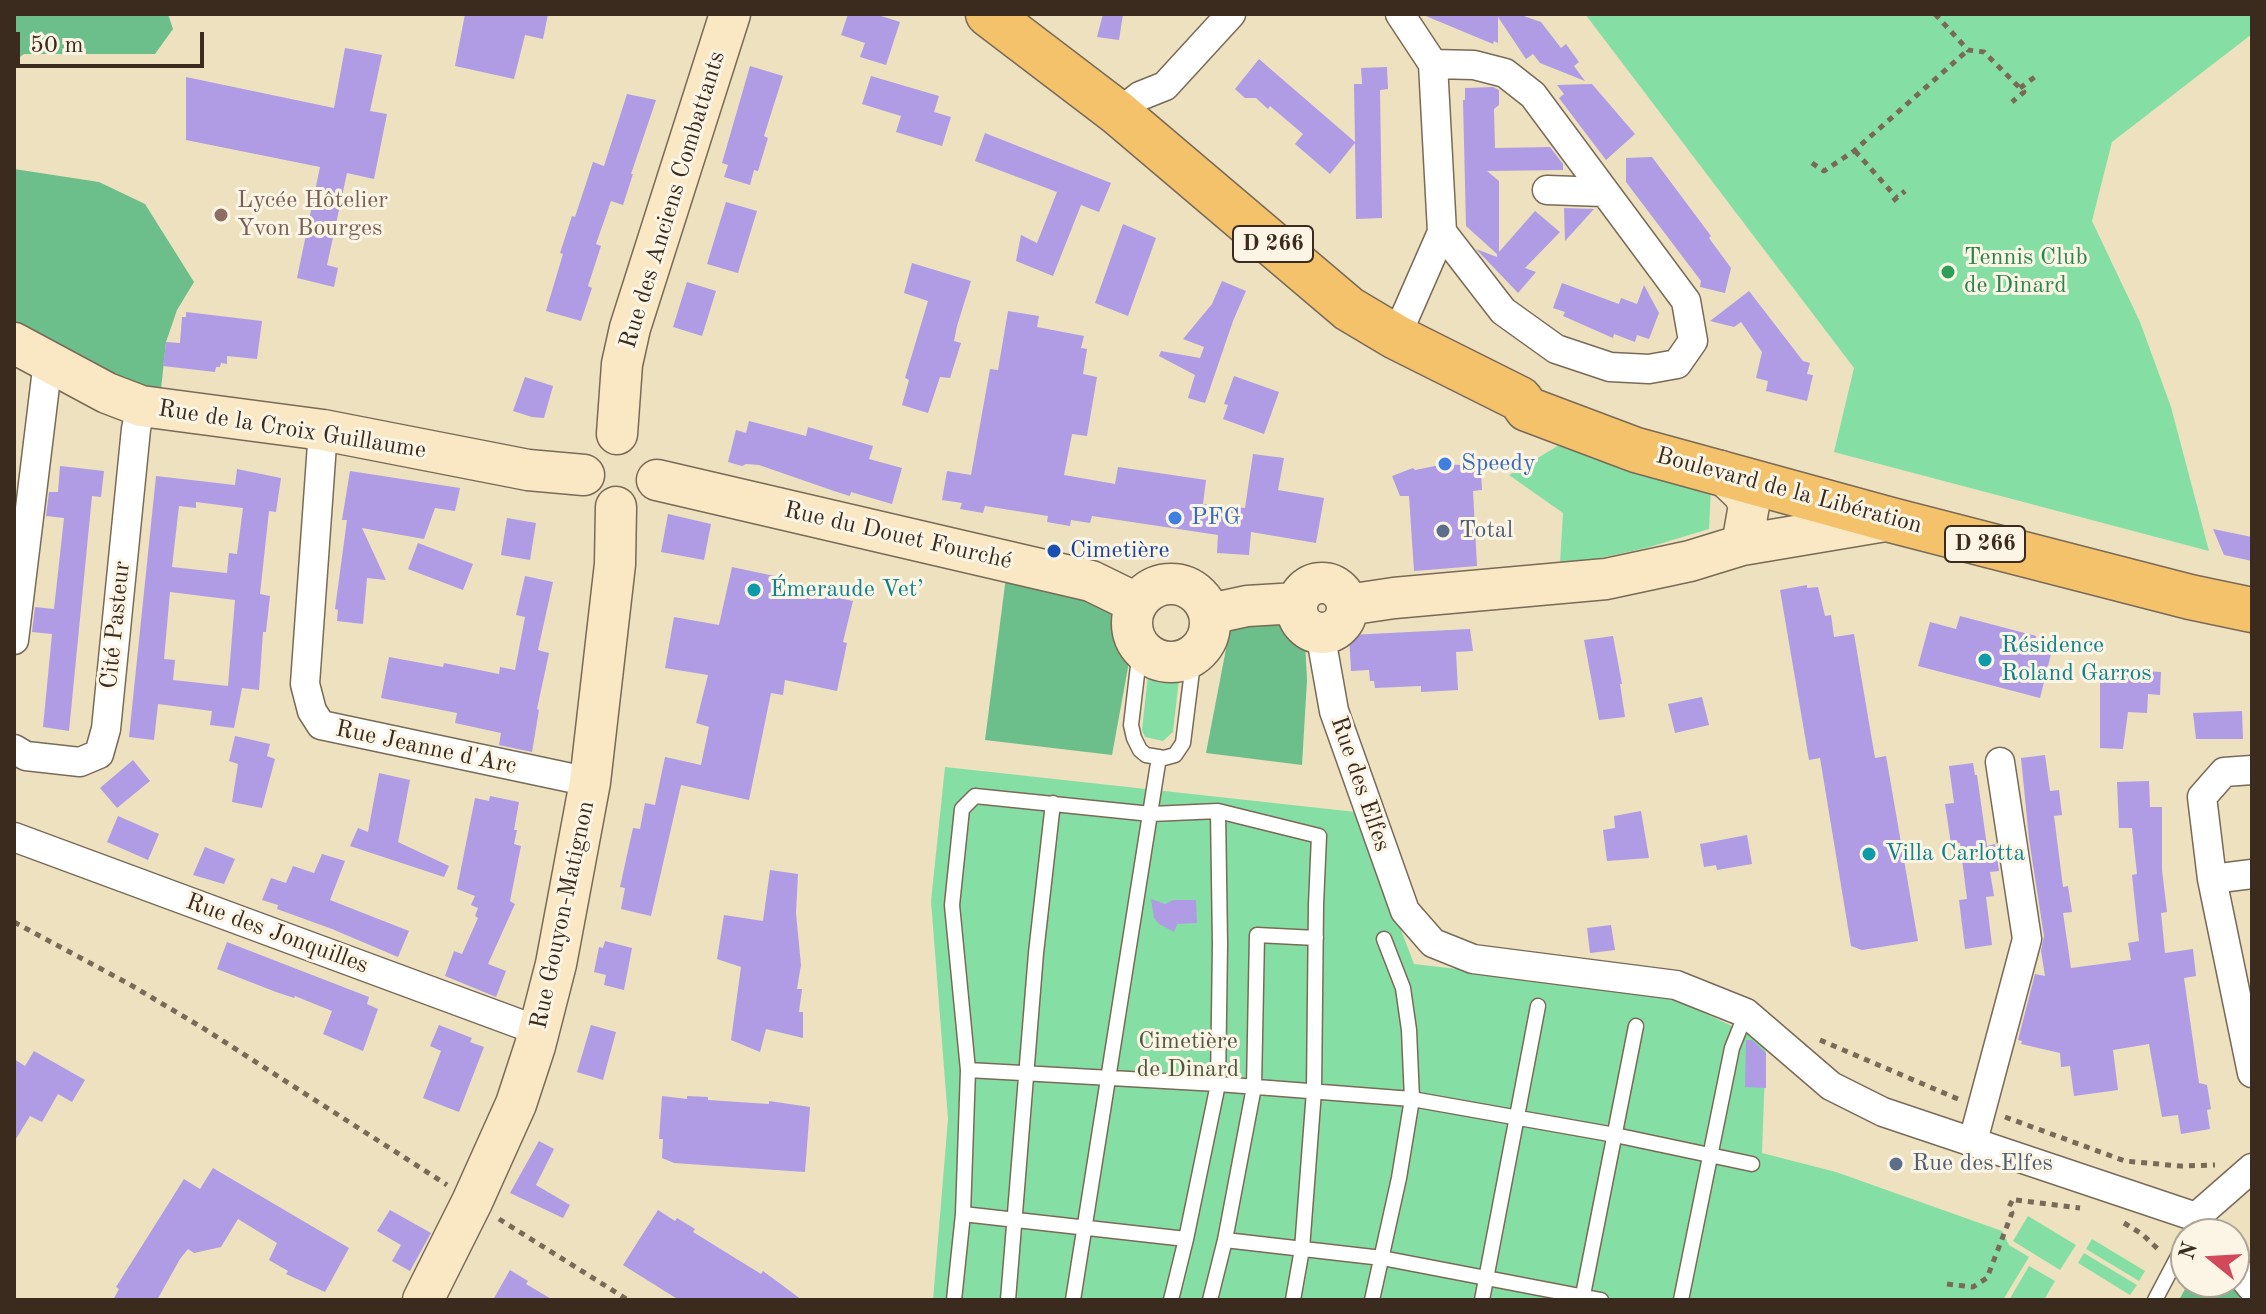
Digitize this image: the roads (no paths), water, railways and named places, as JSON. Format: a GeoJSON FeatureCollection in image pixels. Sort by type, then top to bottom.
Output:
{"type":"FeatureCollection","features":[{"type":"Feature","properties":{"kind":"main road","name":"Rue des Anciens Combattants"},"geometry":{"type":"LineString","coordinates":[[617,434],[622,364],[630,328],[730,14]]}},
{"type":"Feature","properties":{"kind":"main road","name":"Boulevard de la Libération"},"geometry":{"type":"LineString","coordinates":[[988,14],[1129,122],[1349,309],[1396,337],[1520,399],[1527,409],[1636,450],[1720,471],[1976,515],[2252,579]]}},
{"type":"Feature","properties":{"kind":"main road","name":"Rue de la Croix Guillaume"},"geometry":{"type":"LineString","coordinates":[[31,352],[96,388],[141,406],[323,430],[528,470],[584,475]]}},
{"type":"Feature","properties":{"kind":"main road","name":"Boulevard de la Libération"},"geometry":{"type":"LineString","coordinates":[[1520,399],[1532,391],[1809,465],[1820,486],[1891,520],[2252,610]]}},
{"type":"Feature","properties":{"kind":"main road"},"geometry":{"type":"LineString","coordinates":[[617,434],[640,439],[649,446],[658,468],[653,490],[637,504],[616,507],[595,497],[587,487],[584,475],[589,452],[596,443],[617,434]]}},
{"type":"Feature","properties":{"kind":"main road"},"geometry":{"type":"LineString","coordinates":[[1720,471],[1743,493],[1749,505],[1742,545]]}},
{"type":"Feature","properties":{"kind":"main road","name":"Rue du Douet Fourché"},"geometry":{"type":"LineString","coordinates":[[657,480],[1091,581],[1136,603]]}},
{"type":"Feature","properties":{"kind":"main road"},"geometry":{"type":"LineString","coordinates":[[1742,545],[1771,514],[1820,486]]}},
{"type":"Feature","properties":{"kind":"main road","name":"Rue Gouyon-Matignon"},"geometry":{"type":"LineString","coordinates":[[423,1300],[516,1104],[556,964],[590,782],[614,569],[616,507]]}},
{"type":"Feature","properties":{"kind":"main road"},"geometry":{"type":"LineString","coordinates":[[1210,614],[1247,606],[1321,614],[1394,598],[1606,579],[1690,561],[1742,545],[1891,520]]}},
{"type":"Feature","properties":{"kind":"main road"},"geometry":{"type":"LineString","coordinates":[[1164,583],[1177,583],[1195,591],[1210,614],[1209,632],[1204,645],[1182,661],[1168,663],[1155,659],[1140,649],[1131,630],[1131,616],[1136,603],[1151,588],[1164,583]]}},
{"type":"Feature","properties":{"kind":"street"},"geometry":{"type":"LineString","coordinates":[[1129,122],[1140,96],[1165,86],[1231,14]]}},
{"type":"Feature","properties":{"kind":"street"},"geometry":{"type":"LineString","coordinates":[[1396,337],[1442,232],[1433,64],[1400,14]]}},
{"type":"Feature","properties":{"kind":"street"},"geometry":{"type":"LineString","coordinates":[[1433,64],[1474,65],[1505,73],[1533,95],[1686,301],[1706,344],[1677,364],[1649,369],[1610,367],[1556,349],[1503,311],[1442,232]]}},
{"type":"Feature","properties":{"kind":"street"},"geometry":{"type":"LineString","coordinates":[[1547,190],[1604,192]]}},
{"type":"Feature","properties":{"kind":"street"},"geometry":{"type":"LineString","coordinates":[[14,640],[31,352]]}},
{"type":"Feature","properties":{"kind":"street","name":"Cité Pasteur"},"geometry":{"type":"LineString","coordinates":[[14,749],[26,756],[80,762],[99,754],[106,729],[136,429],[141,406]]}},
{"type":"Feature","properties":{"kind":"street","name":"Rue Jeanne d'Arc"},"geometry":{"type":"LineString","coordinates":[[323,430],[305,684],[312,711],[321,725],[590,782]]}},
{"type":"Feature","properties":{"kind":"street","name":"Rue des Elfes"},"geometry":{"type":"LineString","coordinates":[[1321,614],[1334,711],[1405,911],[1433,943],[1473,959],[1676,985],[1746,1013],[1831,1086],[1883,1112],[1973,1141],[2170,1222]]}},
{"type":"Feature","properties":{"kind":"street"},"geometry":{"type":"LineString","coordinates":[[1973,1141],[2027,939],[2000,762]]}},
{"type":"Feature","properties":{"kind":"street"},"geometry":{"type":"LineString","coordinates":[[2252,770],[2224,772],[2202,797],[2212,879],[2252,1073]]}},
{"type":"Feature","properties":{"kind":"street","name":"Rue des Jonquilles"},"geometry":{"type":"LineString","coordinates":[[14,837],[539,1031]]}},
{"type":"Feature","properties":{"kind":"street"},"geometry":{"type":"LineString","coordinates":[[2212,879],[2252,874]]}},
{"type":"Feature","properties":{"kind":"street"},"geometry":{"type":"LineString","coordinates":[[2207,1218],[2252,1168]]}},
{"type":"Feature","properties":{"kind":"lane"},"geometry":{"type":"LineString","coordinates":[[1140,649],[1131,725],[1140,750],[1146,755],[1159,757],[1175,755],[1183,743],[1194,655]]}},
{"type":"Feature","properties":{"kind":"lane"},"geometry":{"type":"LineString","coordinates":[[1073,1300],[1159,757]]}},
{"type":"Feature","properties":{"kind":"lane"},"geometry":{"type":"LineString","coordinates":[[954,1300],[963,1214],[968,1070],[952,905],[962,809],[975,796],[1151,814],[1218,811],[1319,836],[1314,1091],[1302,1249],[1293,1300]]}},
{"type":"Feature","properties":{"kind":"lane"},"geometry":{"type":"LineString","coordinates":[[1008,1300],[1036,953],[1053,803]]}},
{"type":"Feature","properties":{"kind":"lane"},"geometry":{"type":"LineString","coordinates":[[1171,1300],[1218,1084],[1218,811]]}},
{"type":"Feature","properties":{"kind":"lane"},"geometry":{"type":"LineString","coordinates":[[1210,1300],[1225,1240],[1254,1087],[1257,935],[1316,938]]}},
{"type":"Feature","properties":{"kind":"lane"},"geometry":{"type":"LineString","coordinates":[[1372,1300],[1412,1099],[1409,1030],[1403,988],[1384,939]]}},
{"type":"Feature","properties":{"kind":"lane"},"geometry":{"type":"LineString","coordinates":[[1482,1300],[1538,1006]]}},
{"type":"Feature","properties":{"kind":"lane"},"geometry":{"type":"LineString","coordinates":[[1681,1300],[1732,1048],[1746,1013]]}},
{"type":"Feature","properties":{"kind":"lane"},"geometry":{"type":"LineString","coordinates":[[1583,1298],[1636,1026]]}},
{"type":"Feature","properties":{"kind":"lane"},"geometry":{"type":"LineString","coordinates":[[968,1070],[1109,1076],[1412,1099],[1615,1135],[1752,1164]]}},
{"type":"Feature","properties":{"kind":"lane"},"geometry":{"type":"LineString","coordinates":[[963,1214],[1186,1239]]}},
{"type":"Feature","properties":{"kind":"lane"},"geometry":{"type":"LineString","coordinates":[[1225,1240],[1382,1258],[1601,1300]]}},
{"type":"Feature","properties":{"kind":"lane"},"geometry":{"type":"LineString","coordinates":[[2155,1300],[2170,1274]]}},
{"type":"Feature","properties":{"kind":"place","name":"Lycée Hôtelier Yvon Bourges"},"geometry":{"type":"Point","coordinates":[221,215]}},
{"type":"Feature","properties":{"kind":"place","name":"Tennis Club de Dinard"},"geometry":{"type":"Point","coordinates":[1948,272]}},
{"type":"Feature","properties":{"kind":"place","name":"Speedy"},"geometry":{"type":"Point","coordinates":[1445,464]}},
{"type":"Feature","properties":{"kind":"place","name":"PFG"},"geometry":{"type":"Point","coordinates":[1175,518]}},
{"type":"Feature","properties":{"kind":"place","name":"Total"},"geometry":{"type":"Point","coordinates":[1443,531]}},
{"type":"Feature","properties":{"kind":"place","name":"Cimetière"},"geometry":{"type":"Point","coordinates":[1054,551]}},
{"type":"Feature","properties":{"kind":"place","name":"Émeraude Vet’"},"geometry":{"type":"Point","coordinates":[754,590]}},
{"type":"Feature","properties":{"kind":"place","name":"Résidence Roland Garros"},"geometry":{"type":"Point","coordinates":[1985,660]}},
{"type":"Feature","properties":{"kind":"place","name":"Villa Carlotta"},"geometry":{"type":"Point","coordinates":[1869,854]}},
{"type":"Feature","properties":{"kind":"place","name":"Rue des Elfes"},"geometry":{"type":"Point","coordinates":[1896,1164]}},
{"type":"Feature","properties":{"kind":"park label","name":"Cimetière de Dinard"},"geometry":{"type":"Point","coordinates":[1188,1056]}}]}
